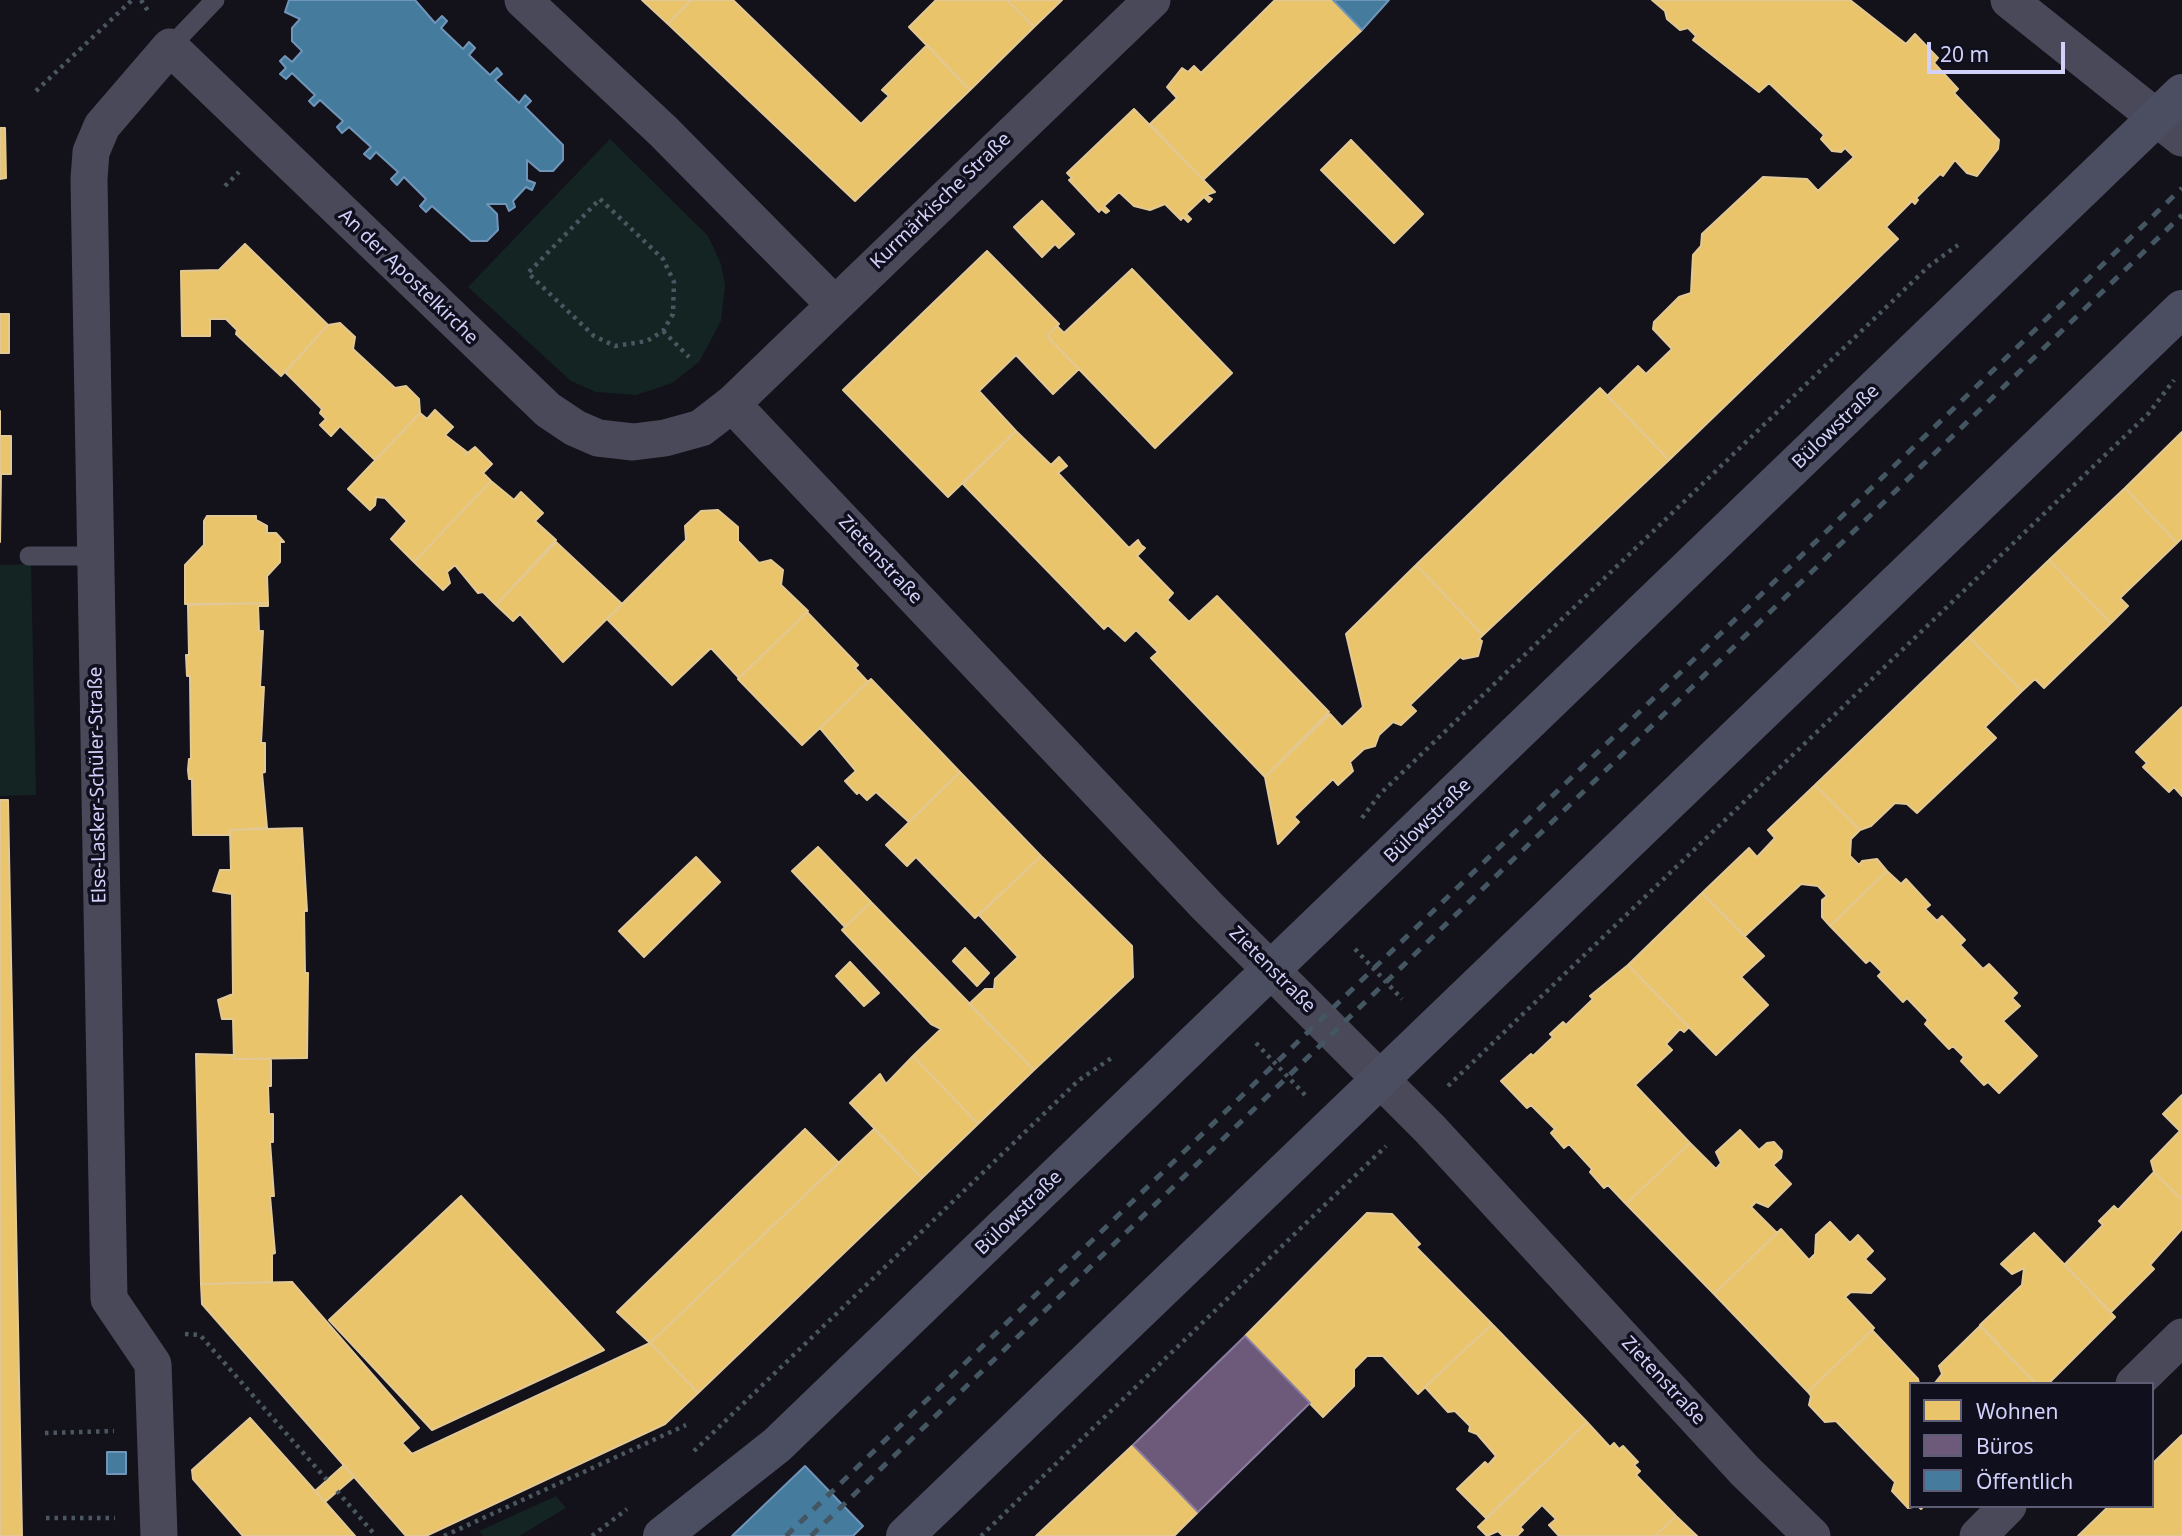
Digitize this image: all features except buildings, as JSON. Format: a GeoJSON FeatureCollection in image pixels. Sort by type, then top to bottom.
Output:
{"type":"FeatureCollection","features":[{"type":"Feature","properties":{"kind":"main road","name":"Bülowstraße"},"geometry":{"type":"LineString","coordinates":[[662,1536],[777,1445],[1272,971],[2174,116]]}},
{"type":"Feature","properties":{"kind":"main road"},"geometry":{"type":"LineString","coordinates":[[905,1536],[2182,309]]}},
{"type":"Feature","properties":{"kind":"street"},"geometry":{"type":"LineString","coordinates":[[523,0],[663,131],[834,304]]}},
{"type":"Feature","properties":{"kind":"street","name":"Kurmärkische Straße"},"geometry":{"type":"LineString","coordinates":[[732,404],[1152,0]]}},
{"type":"Feature","properties":{"kind":"street"},"geometry":{"type":"LineString","coordinates":[[2009,0],[2174,116]]}},
{"type":"Feature","properties":{"kind":"street","name":"An der Apostelkirche"},"geometry":{"type":"LineString","coordinates":[[170,47],[469,337],[548,410],[575,428],[598,438],[621,441],[665,439],[701,428],[732,404]]}},
{"type":"Feature","properties":{"kind":"street","name":"Else-Lasker-Schüler-Straße"},"geometry":{"type":"LineString","coordinates":[[159,1536],[153,1364],[108,1299],[94,556],[91,152],[102,126],[170,47]]}},
{"type":"Feature","properties":{"kind":"street","name":"Zietenstraße"},"geometry":{"type":"LineString","coordinates":[[732,404],[1272,971],[1381,1079],[1745,1471],[1812,1536]]}},
{"type":"Feature","properties":{"kind":"street"},"geometry":{"type":"LineString","coordinates":[[2136,1382],[2182,1337]]}},
{"type":"Feature","properties":{"kind":"street"},"geometry":{"type":"LineString","coordinates":[[1978,1536],[2006,1508]]}},
{"type":"Feature","properties":{"kind":"lane"},"geometry":{"type":"LineString","coordinates":[[170,47],[215,0]]}},
{"type":"Feature","properties":{"kind":"lane"},"geometry":{"type":"LineString","coordinates":[[29,556],[94,556]]}},
{"type":"Feature","properties":{"kind":"path"},"geometry":{"type":"LineString","coordinates":[[36,91],[132,0]]}},
{"type":"Feature","properties":{"kind":"path"},"geometry":{"type":"LineString","coordinates":[[600,199],[653,248],[669,270],[674,282],[676,304],[663,331],[647,341],[626,345],[604,342],[584,328],[528,274],[600,199]]}},
{"type":"Feature","properties":{"kind":"path"},"geometry":{"type":"LineString","coordinates":[[1380,794],[1929,266],[1953,248]]}},
{"type":"Feature","properties":{"kind":"path"},"geometry":{"type":"LineString","coordinates":[[663,331],[689,357]]}},
{"type":"Feature","properties":{"kind":"path"},"geometry":{"type":"LineString","coordinates":[[1487,1049],[2149,413],[2182,370]]}},
{"type":"Feature","properties":{"kind":"path"},"geometry":{"type":"LineString","coordinates":[[1349,943],[1408,1005]]}},
{"type":"Feature","properties":{"kind":"path"},"geometry":{"type":"LineString","coordinates":[[1252,1039],[1308,1098]]}},
{"type":"Feature","properties":{"kind":"path"},"geometry":{"type":"LineString","coordinates":[[725,1423],[1079,1080]]}},
{"type":"Feature","properties":{"kind":"path"},"geometry":{"type":"LineString","coordinates":[[981,1536],[1327,1202]]}},
{"type":"Feature","properties":{"kind":"path"},"geometry":{"type":"LineString","coordinates":[[185,1334],[200,1335],[327,1480]]}},
{"type":"Feature","properties":{"kind":"path"},"geometry":{"type":"LineString","coordinates":[[444,1536],[686,1425]]}},
{"type":"Feature","properties":{"kind":"path"},"geometry":{"type":"LineString","coordinates":[[45,1433],[116,1432],[116,1442]]}},
{"type":"Feature","properties":{"kind":"path"},"geometry":{"type":"LineString","coordinates":[[337,1491],[376,1536]]}},
{"type":"Feature","properties":{"kind":"path"},"geometry":{"type":"LineString","coordinates":[[46,1518],[116,1518],[116,1527]]}},
{"type":"Feature","properties":{"kind":"shaded area"},"geometry":{"type":"Polygon","coordinates":[[[610,139],[708,236],[721,264],[725,285],[721,321],[699,362],[672,383],[636,395],[596,392],[571,381],[468,287],[610,139]]]}},
{"type":"Feature","properties":{"kind":"shaded area"},"geometry":{"type":"Polygon","coordinates":[[[31,564],[36,795],[0,796],[0,565],[31,564]]]}},
{"type":"Feature","properties":{"kind":"shaded area"},"geometry":{"type":"Polygon","coordinates":[[[556,1496],[566,1508],[519,1536],[483,1536],[479,1531],[556,1496]]]}},
{"type":"Feature","properties":{"kind":"railway"},"geometry":{"type":"LineString","coordinates":[[786,1536],[2182,188]]}},
{"type":"Feature","properties":{"kind":"railway"},"geometry":{"type":"LineString","coordinates":[[811,1536],[2182,215]]}}]}
